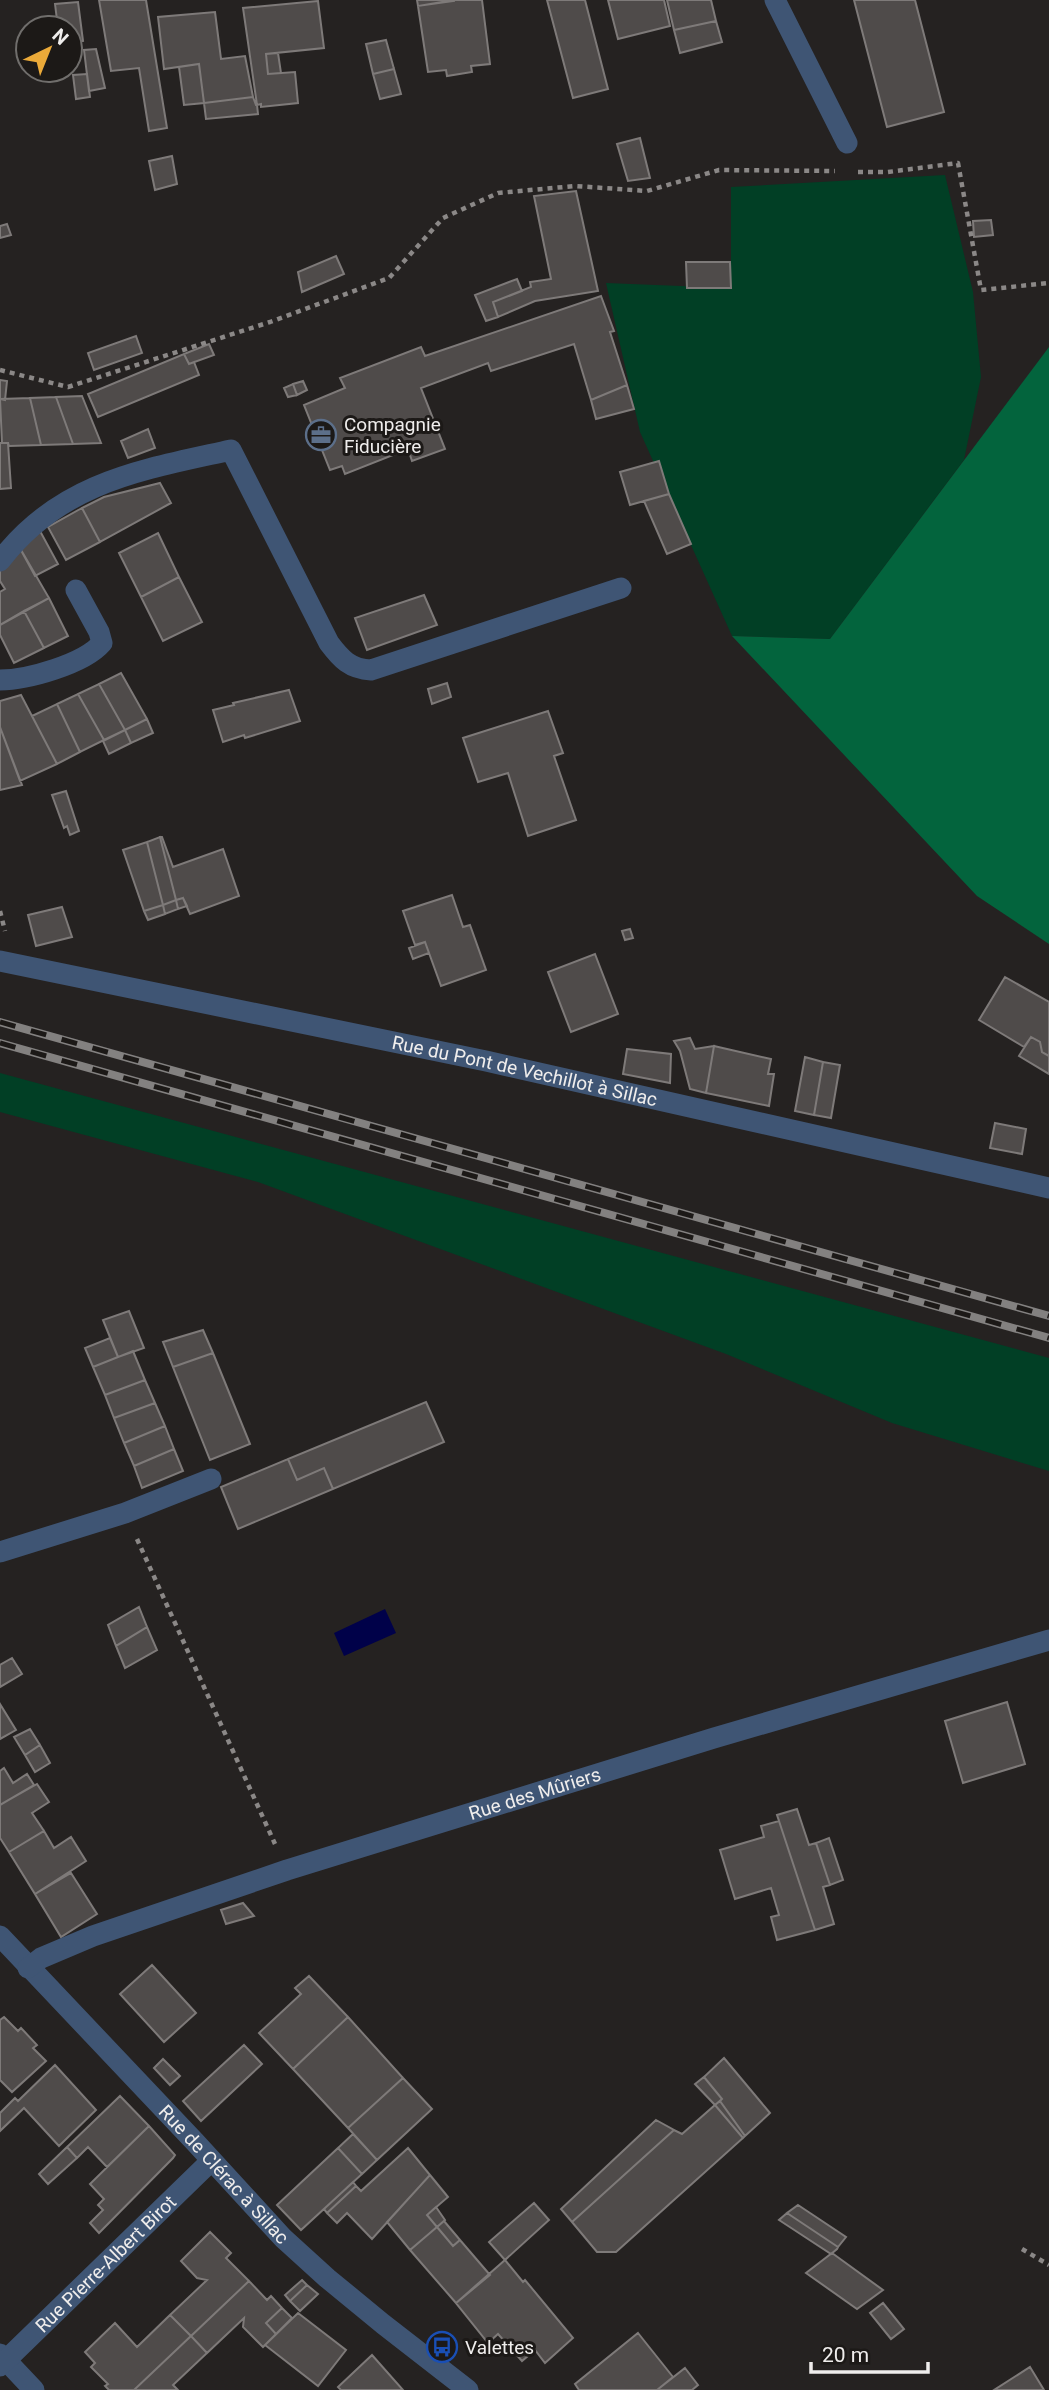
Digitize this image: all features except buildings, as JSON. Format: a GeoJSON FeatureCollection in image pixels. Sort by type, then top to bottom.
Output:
{"type":"FeatureCollection","features":[{"type":"Feature","properties":{"kind":"street"},"geometry":{"type":"LineString","coordinates":[[775,0],[847,143]]}},
{"type":"Feature","properties":{"kind":"street"},"geometry":{"type":"LineString","coordinates":[[0,561],[14,542],[52,510],[80,494],[130,473],[231,450],[329,643],[342,660],[356,669],[371,670],[621,588]]}},
{"type":"Feature","properties":{"kind":"street"},"geometry":{"type":"LineString","coordinates":[[0,680],[18,680],[82,659],[102,643],[99,632],[76,590]]}},
{"type":"Feature","properties":{"kind":"street","name":"Rue du Pont de Vechillot à Sillac"},"geometry":{"type":"LineString","coordinates":[[0,961],[486,1061],[1049,1188]]}},
{"type":"Feature","properties":{"kind":"street"},"geometry":{"type":"LineString","coordinates":[[0,1552],[125,1513],[211,1479]]}},
{"type":"Feature","properties":{"kind":"street","name":"Rue des Mûriers"},"geometry":{"type":"LineString","coordinates":[[28,1968],[41,1958],[93,1936],[287,1870],[714,1738],[1049,1640]]}},
{"type":"Feature","properties":{"kind":"street","name":"Rue de Clérac à Sillac"},"geometry":{"type":"LineString","coordinates":[[0,1936],[283,2238],[327,2278],[468,2390]]}},
{"type":"Feature","properties":{"kind":"street","name":"Rue Pierre-Albert Birot"},"geometry":{"type":"LineString","coordinates":[[2,2360],[211,2161]]}},
{"type":"Feature","properties":{"kind":"street"},"geometry":{"type":"LineString","coordinates":[[2,2360],[34,2390]]}},
{"type":"Feature","properties":{"kind":"path"},"geometry":{"type":"LineString","coordinates":[[850,172],[888,172],[958,163],[981,290],[1049,283]]}},
{"type":"Feature","properties":{"kind":"path"},"geometry":{"type":"LineString","coordinates":[[0,370],[68,387],[270,322],[389,278],[443,218],[498,193],[575,186],[647,191],[719,170],[838,172]]}},
{"type":"Feature","properties":{"kind":"path"},"geometry":{"type":"LineString","coordinates":[[125,1513],[287,1870]]}},
{"type":"Feature","properties":{"kind":"path"},"geometry":{"type":"LineString","coordinates":[[1022,2249],[1049,2265]]}},
{"type":"Feature","properties":{"kind":"green space"},"geometry":{"type":"Polygon","coordinates":[[[945,175],[973,292],[981,377],[964,460],[830,639],[732,636],[640,432],[606,283],[731,288],[731,187],[945,175]]]}},
{"type":"Feature","properties":{"kind":"green space"},"geometry":{"type":"Polygon","coordinates":[[[1049,347],[1049,944],[977,896],[732,636],[830,639],[1049,347]]]}},
{"type":"Feature","properties":{"kind":"green space"},"geometry":{"type":"Polygon","coordinates":[[[0,1073],[1049,1358],[1049,1471],[892,1423],[726,1354],[258,1182],[0,1112],[0,1073]]]}},
{"type":"Feature","properties":{"kind":"shaded area"},"geometry":{"type":"Polygon","coordinates":[[[385,1609],[396,1633],[344,1656],[334,1633],[385,1609]]]}},
{"type":"Feature","properties":{"kind":"railway"},"geometry":{"type":"LineString","coordinates":[[0,1022],[1049,1316]]}},
{"type":"Feature","properties":{"kind":"railway"},"geometry":{"type":"LineString","coordinates":[[0,1043],[1049,1338]]}},
{"type":"Feature","properties":{"kind":"place","name":"Compagnie Fiducière"},"geometry":{"type":"Point","coordinates":[321,435]}},
{"type":"Feature","properties":{"kind":"place","name":"Valettes"},"geometry":{"type":"Point","coordinates":[442,2347]}}]}
